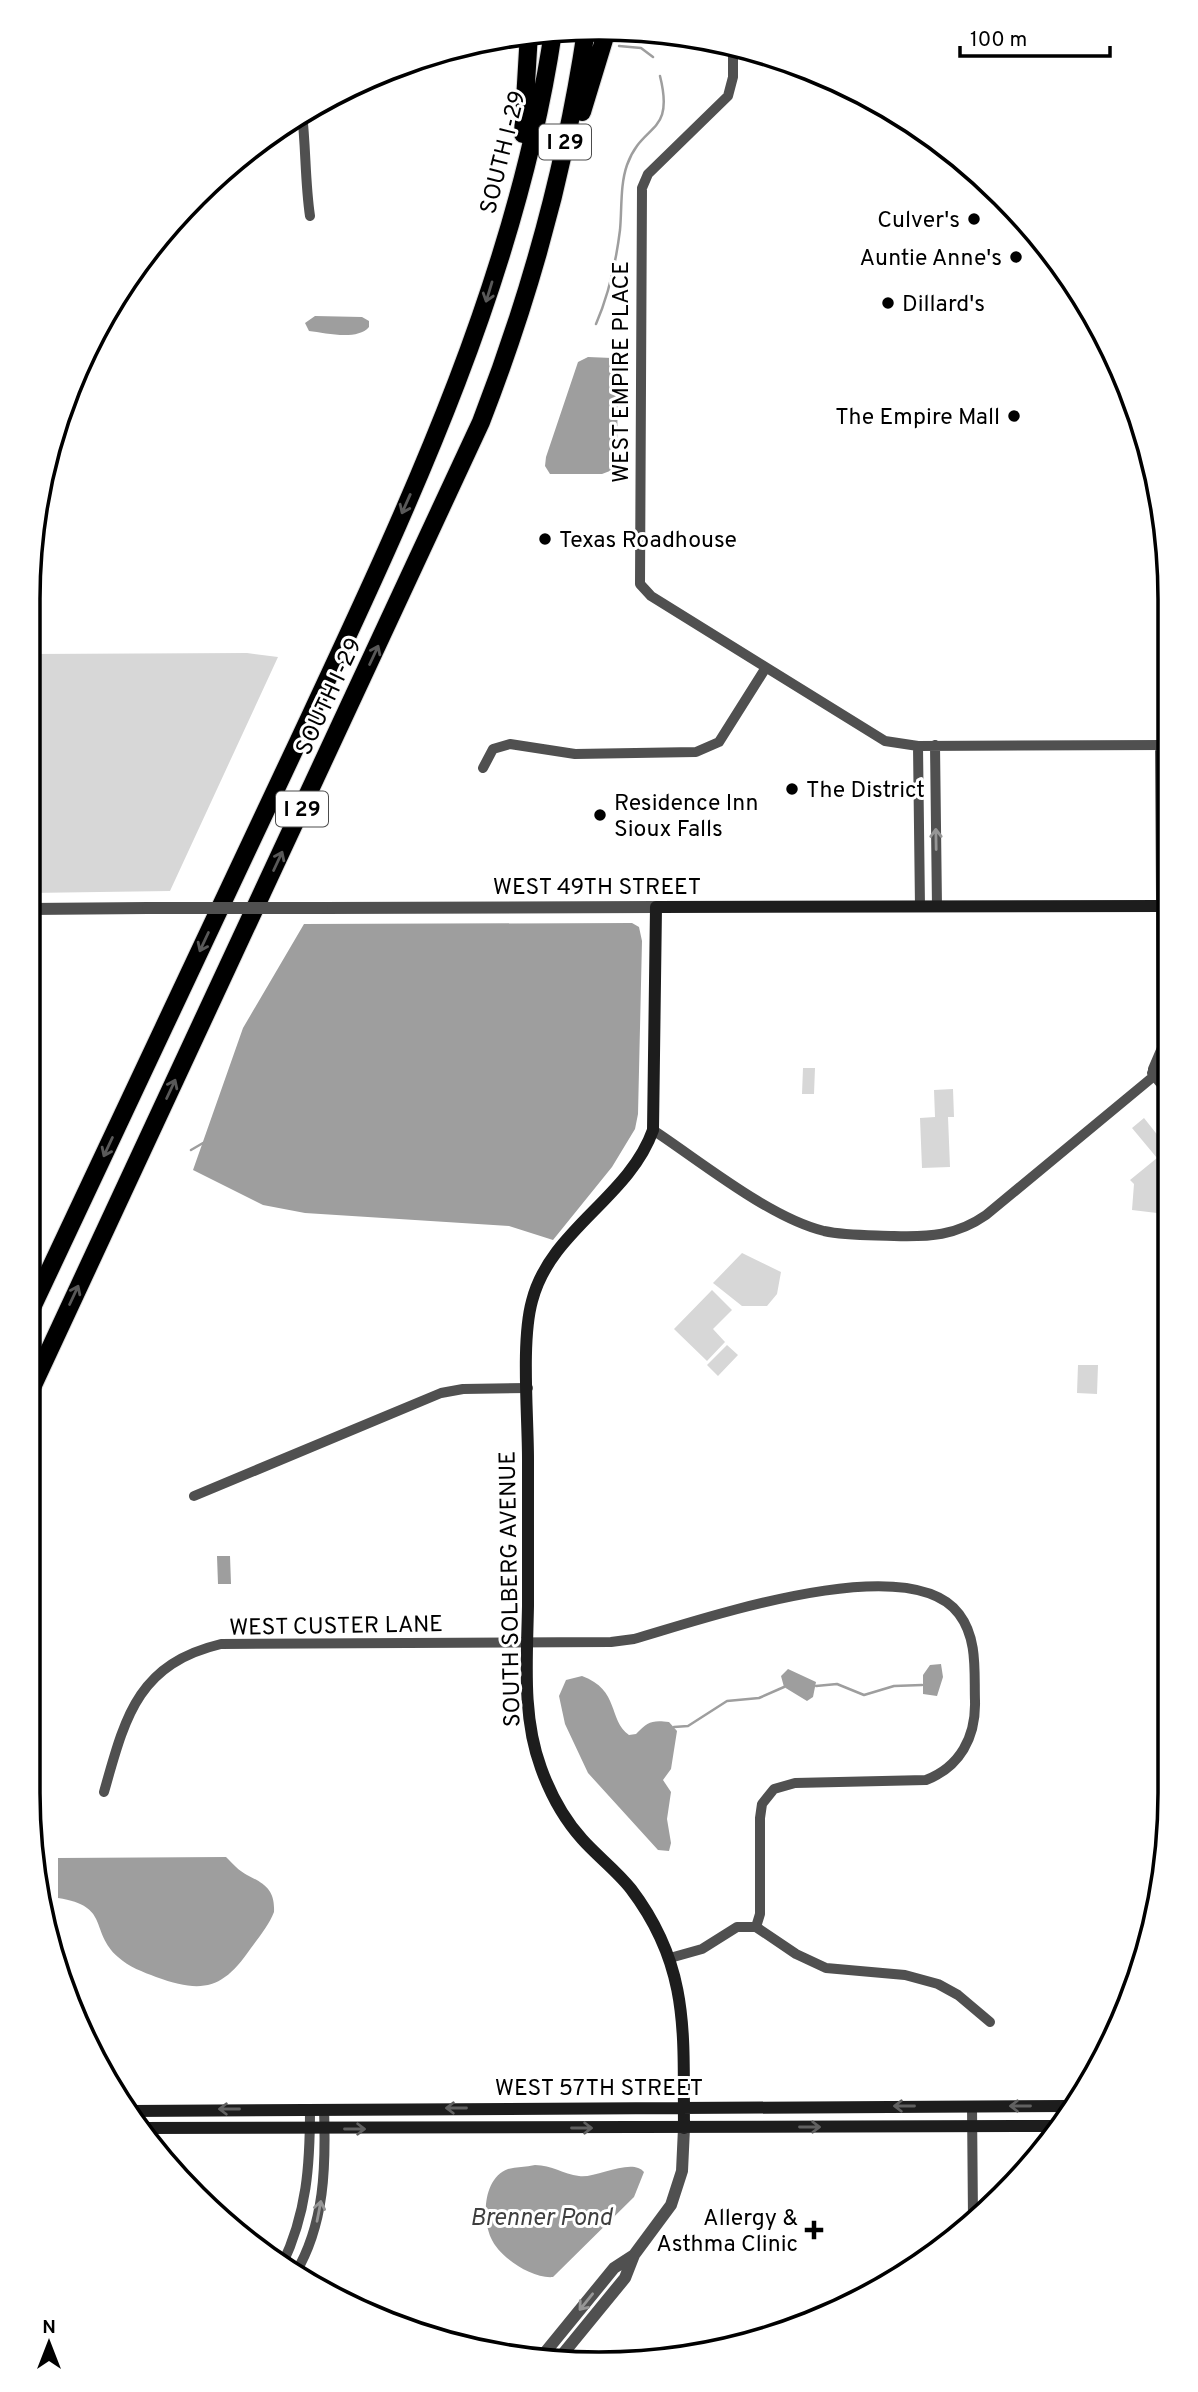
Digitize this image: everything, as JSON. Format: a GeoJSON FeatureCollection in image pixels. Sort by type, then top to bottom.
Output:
{"type":"FeatureCollection","features":[{"type":"Feature","properties":{"kind":"highway","name":"SOUTH I-29"},"geometry":{"type":"LineString","coordinates":[[40,1370],[461,468],[499,374],[538,252],[557,181],[584,40]]}},
{"type":"Feature","properties":{"kind":"highway"},"geometry":{"type":"LineString","coordinates":[[538,252],[604,40]]}},
{"type":"Feature","properties":{"kind":"highway","name":"SOUTH I-29"},"geometry":{"type":"LineString","coordinates":[[40,1292],[358,614],[450,402],[509,227],[534,135],[551,42]]}},
{"type":"Feature","properties":{"kind":"highway"},"geometry":{"type":"LineString","coordinates":[[509,227],[526,113],[529,45]]}},
{"type":"Feature","properties":{"kind":"main road","name":"WEST 49TH STREET"},"geometry":{"type":"LineString","coordinates":[[656,907],[1158,906]]}},
{"type":"Feature","properties":{"kind":"main road","name":"SOUTH SOLBERG AVENUE"},"geometry":{"type":"LineString","coordinates":[[656,907],[653,1130],[646,1149],[630,1173],[557,1252],[541,1275],[531,1304],[527,1642],[529,1716],[541,1770],[564,1816],[580,1837],[631,1889],[656,1927],[670,1958],[683,2012],[684,2128]]}},
{"type":"Feature","properties":{"kind":"main road","name":"WEST 57TH STREET"},"geometry":{"type":"LineString","coordinates":[[140,2111],[1062,2106]]}},
{"type":"Feature","properties":{"kind":"main road","name":"WEST 57TH STREET"},"geometry":{"type":"LineString","coordinates":[[152,2128],[325,2130],[1047,2126]]}},
{"type":"Feature","properties":{"kind":"street","name":"WEST EMPIRE PLACE"},"geometry":{"type":"LineString","coordinates":[[733,57],[733,77],[727,96],[648,174],[642,188],[640,584],[650,596],[884,741],[919,746],[1158,745]]}},
{"type":"Feature","properties":{"kind":"street"},"geometry":{"type":"LineString","coordinates":[[304,125],[304,179],[310,216]]}},
{"type":"Feature","properties":{"kind":"street"},"geometry":{"type":"LineString","coordinates":[[483,768],[493,749],[510,744],[575,754],[696,752],[711,748],[719,742],[765,669]]}},
{"type":"Feature","properties":{"kind":"street"},"geometry":{"type":"LineString","coordinates":[[919,746],[920,907]]}},
{"type":"Feature","properties":{"kind":"street"},"geometry":{"type":"LineString","coordinates":[[935,746],[937,907]]}},
{"type":"Feature","properties":{"kind":"street","name":"WEST 49TH STREET"},"geometry":{"type":"LineString","coordinates":[[40,909],[656,907]]}},
{"type":"Feature","properties":{"kind":"street"},"geometry":{"type":"LineString","coordinates":[[653,1130],[764,1202],[814,1228],[852,1234],[938,1236],[963,1229],[986,1215],[1158,1069]]}},
{"type":"Feature","properties":{"kind":"street"},"geometry":{"type":"LineString","coordinates":[[1150,1077],[1158,1084]]}},
{"type":"Feature","properties":{"kind":"street"},"geometry":{"type":"LineString","coordinates":[[194,1496],[441,1393],[463,1389],[528,1388]]}},
{"type":"Feature","properties":{"kind":"street","name":"WEST CUSTER LANE"},"geometry":{"type":"LineString","coordinates":[[104,1792],[125,1720],[139,1694],[155,1676],[177,1660],[200,1649],[221,1644],[621,1641],[788,1596],[831,1589],[916,1590],[939,1596],[958,1612],[968,1629],[974,1650],[974,1725],[964,1750],[943,1772],[926,1780],[795,1783],[774,1788],[761,1810],[760,1914],[756,1927]]}},
{"type":"Feature","properties":{"kind":"street"},"geometry":{"type":"LineString","coordinates":[[670,1958],[702,1949],[737,1927],[756,1927],[796,1954],[826,1968],[905,1975],[938,1984],[958,1995],[990,2022]]}},
{"type":"Feature","properties":{"kind":"street"},"geometry":{"type":"LineString","coordinates":[[972,2106],[973,2208]]}},
{"type":"Feature","properties":{"kind":"street"},"geometry":{"type":"LineString","coordinates":[[286,2256],[305,2203],[310,2109]]}},
{"type":"Feature","properties":{"kind":"street"},"geometry":{"type":"LineString","coordinates":[[299,2264],[319,2213],[324,2182],[324,2109]]}},
{"type":"Feature","properties":{"kind":"street","name":"SOUTH SOLBERG AVENUE"},"geometry":{"type":"LineString","coordinates":[[565,2351],[625,2278],[634,2255],[664,2216],[675,2196],[683,2160],[684,2128]]}},
{"type":"Feature","properties":{"kind":"street","name":"SOUTH SOLBERG AVENUE"},"geometry":{"type":"LineString","coordinates":[[548,2349],[614,2268],[634,2255]]}},
{"type":"Feature","properties":{"kind":"shaded area"},"geometry":{"type":"Polygon","coordinates":[[[247,653],[278,657],[170,891],[40,893],[40,654],[247,653]]]}},
{"type":"Feature","properties":{"kind":"shaded area"},"geometry":{"type":"Polygon","coordinates":[[[803,1068],[815,1068],[814,1094],[802,1094],[803,1068]]]}},
{"type":"Feature","properties":{"kind":"shaded area"},"geometry":{"type":"Polygon","coordinates":[[[953,1089],[954,1117],[948,1117],[950,1167],[922,1168],[920,1118],[935,1117],[934,1090],[953,1089]]]}},
{"type":"Feature","properties":{"kind":"shaded area"},"geometry":{"type":"Polygon","coordinates":[[[1144,1118],[1158,1136],[1157,1213],[1132,1210],[1134,1184],[1130,1180],[1157,1158],[1132,1128],[1144,1118]]]}},
{"type":"Feature","properties":{"kind":"shaded area"},"geometry":{"type":"Polygon","coordinates":[[[742,1253],[781,1272],[777,1294],[767,1306],[742,1306],[713,1283],[742,1253]]]}},
{"type":"Feature","properties":{"kind":"shaded area"},"geometry":{"type":"Polygon","coordinates":[[[712,1290],[732,1310],[713,1329],[725,1342],[707,1361],[674,1329],[712,1290]]]}},
{"type":"Feature","properties":{"kind":"shaded area"},"geometry":{"type":"Polygon","coordinates":[[[727,1345],[738,1355],[718,1376],[707,1365],[727,1345]]]}},
{"type":"Feature","properties":{"kind":"shaded area"},"geometry":{"type":"Polygon","coordinates":[[[1078,1365],[1098,1365],[1097,1394],[1077,1393],[1078,1365]]]}},
{"type":"Feature","properties":{"kind":"water"},"geometry":{"type":"Polygon","coordinates":[[[315,316],[362,317],[369,321],[369,327],[349,335],[309,331],[305,323],[315,316]]]}},
{"type":"Feature","properties":{"kind":"water"},"geometry":{"type":"Polygon","coordinates":[[[588,357],[612,358],[618,368],[617,464],[615,469],[602,474],[550,474],[545,466],[546,457],[578,362],[588,357]]]}},
{"type":"Feature","properties":{"kind":"water"},"geometry":{"type":"Polygon","coordinates":[[[632,923],[639,927],[642,941],[638,1114],[635,1129],[612,1167],[553,1240],[509,1226],[305,1213],[263,1205],[193,1170],[243,1028],[304,924],[632,923]]]}},
{"type":"Feature","properties":{"kind":"water"},"geometry":{"type":"Polygon","coordinates":[[[217,1556],[230,1556],[231,1584],[218,1584],[217,1556]]]}},
{"type":"Feature","properties":{"kind":"water"},"geometry":{"type":"Polygon","coordinates":[[[941,1664],[943,1677],[937,1696],[923,1694],[923,1675],[930,1665],[941,1664]]]}},
{"type":"Feature","properties":{"kind":"water"},"geometry":{"type":"Polygon","coordinates":[[[788,1669],[816,1682],[813,1697],[807,1701],[784,1687],[781,1676],[788,1669]]]}},
{"type":"Feature","properties":{"kind":"water"},"geometry":{"type":"Polygon","coordinates":[[[582,1676],[602,1689],[618,1721],[629,1735],[636,1734],[647,1724],[658,1721],[669,1722],[677,1731],[671,1769],[663,1780],[671,1792],[667,1819],[671,1843],[669,1851],[658,1850],[588,1773],[565,1724],[559,1696],[566,1680],[582,1676]]]}},
{"type":"Feature","properties":{"kind":"water"},"geometry":{"type":"Polygon","coordinates":[[[226,1857],[268,1889],[273,1898],[274,1912],[264,1931],[241,1962],[221,1980],[211,1984],[199,1986],[172,1982],[131,1966],[109,1947],[93,1913],[75,1902],[58,1898],[58,1858],[226,1857]]]}},
{"type":"Feature","properties":{"kind":"water","name":"Brenner Pond"},"geometry":{"type":"Polygon","coordinates":[[[535,2165],[579,2176],[622,2167],[638,2168],[644,2172],[634,2197],[553,2277],[526,2271],[509,2259],[495,2245],[486,2220],[489,2190],[500,2174],[508,2169],[535,2165]]]}},
{"type":"Feature","properties":{"kind":"waterway"},"geometry":{"type":"LineString","coordinates":[[619,46],[641,48],[653,57]]}},
{"type":"Feature","properties":{"kind":"waterway"},"geometry":{"type":"LineString","coordinates":[[596,324],[614,266],[627,165],[633,151],[655,127],[663,109],[664,95],[660,76]]}},
{"type":"Feature","properties":{"kind":"waterway"},"geometry":{"type":"LineString","coordinates":[[191,1150],[203,1143]]}},
{"type":"Feature","properties":{"kind":"waterway"},"geometry":{"type":"LineString","coordinates":[[816,1686],[837,1684],[864,1695],[894,1686],[922,1685]]}},
{"type":"Feature","properties":{"kind":"waterway"},"geometry":{"type":"LineString","coordinates":[[674,1727],[688,1726],[727,1701],[759,1698],[784,1687]]}},
{"type":"Feature","properties":{"kind":"place","name":"Culver's"},"geometry":{"type":"Point","coordinates":[974,219]}},
{"type":"Feature","properties":{"kind":"place","name":"Auntie Anne's"},"geometry":{"type":"Point","coordinates":[1016,257]}},
{"type":"Feature","properties":{"kind":"place","name":"Dillard's"},"geometry":{"type":"Point","coordinates":[888,303]}},
{"type":"Feature","properties":{"kind":"place","name":"The Empire Mall"},"geometry":{"type":"Point","coordinates":[1014,416]}},
{"type":"Feature","properties":{"kind":"place","name":"Texas Roadhouse"},"geometry":{"type":"Point","coordinates":[545,539]}},
{"type":"Feature","properties":{"kind":"place","name":"The District"},"geometry":{"type":"Point","coordinates":[792,789]}},
{"type":"Feature","properties":{"kind":"place","name":"Residence Inn Sioux Falls"},"geometry":{"type":"Point","coordinates":[600,815]}},
{"type":"Feature","properties":{"kind":"place","name":"Allergy & Asthma Clinic"},"geometry":{"type":"Point","coordinates":[814,2230]}}]}
